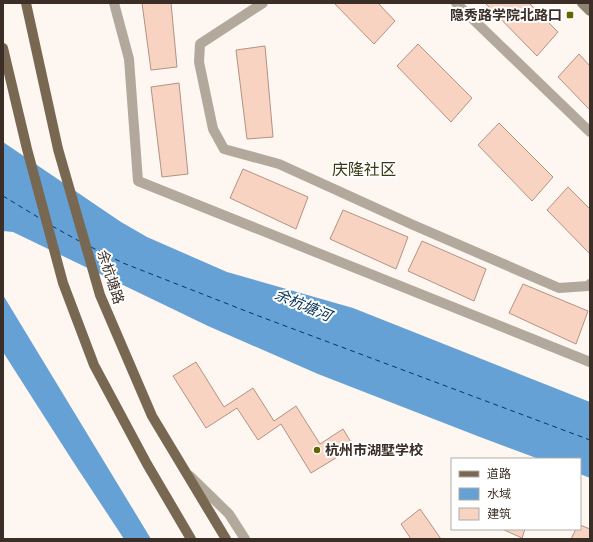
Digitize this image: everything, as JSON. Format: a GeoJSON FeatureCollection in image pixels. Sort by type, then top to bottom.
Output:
{"type":"FeatureCollection","features":[{"type":"Feature","properties":{"kind":"main road","name":"余杭塘路"},"geometry":{"type":"LineString","coordinates":[[26,3],[58,149],[100,295],[152,416],[226,539]]}},
{"type":"Feature","properties":{"kind":"main road"},"geometry":{"type":"LineString","coordinates":[[3,48],[27,149],[63,283],[94,365],[147,464],[191,539]]}},
{"type":"Feature","properties":{"kind":"street"},"geometry":{"type":"LineString","coordinates":[[114,3],[129,59],[138,181],[590,362]]}},
{"type":"Feature","properties":{"kind":"street"},"geometry":{"type":"LineString","coordinates":[[263,3],[200,44],[200,62],[213,129],[224,149],[279,164],[411,224],[559,288],[588,286],[590,284]]}},
{"type":"Feature","properties":{"kind":"street"},"geometry":{"type":"LineString","coordinates":[[456,3],[590,132]]}},
{"type":"Feature","properties":{"kind":"street"},"geometry":{"type":"LineString","coordinates":[[582,3],[590,11]]}},
{"type":"Feature","properties":{"kind":"street"},"geometry":{"type":"LineString","coordinates":[[186,473],[229,514],[245,539]]}},
{"type":"Feature","properties":{"kind":"water","name":"余杭塘河"},"geometry":{"type":"Polygon","coordinates":[[[3,142],[121,222],[147,237],[227,272],[353,308],[590,402],[590,478],[581,474],[581,458],[536,458],[318,374],[208,326],[13,232],[3,231],[3,142]]]}},
{"type":"Feature","properties":{"kind":"water"},"geometry":{"type":"Polygon","coordinates":[[[3,295],[151,539],[124,539],[3,352],[3,295]]]}},
{"type":"Feature","properties":{"kind":"building"},"geometry":{"type":"Polygon","coordinates":[[[142,3],[171,3],[177,67],[151,70],[142,3]]]}},
{"type":"Feature","properties":{"kind":"building"},"geometry":{"type":"Polygon","coordinates":[[[334,3],[378,3],[395,21],[374,44],[334,3]]]}},
{"type":"Feature","properties":{"kind":"building"},"geometry":{"type":"Polygon","coordinates":[[[485,3],[529,3],[558,32],[537,56],[485,3]]]}},
{"type":"Feature","properties":{"kind":"building"},"geometry":{"type":"Polygon","coordinates":[[[418,44],[472,98],[451,122],[397,66],[418,44]]]}},
{"type":"Feature","properties":{"kind":"building"},"geometry":{"type":"Polygon","coordinates":[[[265,46],[273,137],[247,139],[236,50],[265,46]]]}},
{"type":"Feature","properties":{"kind":"building"},"geometry":{"type":"Polygon","coordinates":[[[579,54],[590,66],[590,110],[558,77],[579,54]]]}},
{"type":"Feature","properties":{"kind":"building"},"geometry":{"type":"Polygon","coordinates":[[[179,83],[188,174],[162,177],[151,87],[179,83]]]}},
{"type":"Feature","properties":{"kind":"building"},"geometry":{"type":"Polygon","coordinates":[[[499,123],[553,177],[532,201],[478,145],[499,123]]]}},
{"type":"Feature","properties":{"kind":"building"},"geometry":{"type":"Polygon","coordinates":[[[243,169],[308,197],[296,229],[230,198],[243,169]]]}},
{"type":"Feature","properties":{"kind":"building"},"geometry":{"type":"Polygon","coordinates":[[[568,187],[590,209],[590,254],[547,210],[568,187]]]}},
{"type":"Feature","properties":{"kind":"building"},"geometry":{"type":"Polygon","coordinates":[[[343,210],[408,237],[396,269],[330,239],[343,210]]]}},
{"type":"Feature","properties":{"kind":"building"},"geometry":{"type":"Polygon","coordinates":[[[422,241],[486,269],[474,301],[408,271],[422,241]]]}},
{"type":"Feature","properties":{"kind":"building"},"geometry":{"type":"Polygon","coordinates":[[[523,284],[588,311],[576,344],[509,313],[523,284]]]}},
{"type":"Feature","properties":{"kind":"building"},"geometry":{"type":"Polygon","coordinates":[[[196,362],[224,407],[253,388],[274,421],[296,406],[320,444],[343,429],[354,447],[311,473],[281,424],[258,440],[237,408],[206,428],[173,376],[196,362]]]}},
{"type":"Feature","properties":{"kind":"building"},"geometry":{"type":"Polygon","coordinates":[[[420,509],[441,539],[411,539],[401,524],[420,509]]]}},
{"type":"Feature","properties":{"kind":"building"},"geometry":{"type":"Polygon","coordinates":[[[581,525],[590,529],[590,539],[571,539],[576,530],[581,530],[581,525]]]}},
{"type":"Feature","properties":{"kind":"building"},"geometry":{"type":"Polygon","coordinates":[[[504,530],[525,530],[522,538],[504,530]]]}},
{"type":"Feature","properties":{"kind":"ferry route"},"geometry":{"type":"LineString","coordinates":[[3,196],[41,219]]}},
{"type":"Feature","properties":{"kind":"ferry route"},"geometry":{"type":"LineString","coordinates":[[52,226],[79,241]]}},
{"type":"Feature","properties":{"kind":"ferry route"},"geometry":{"type":"LineString","coordinates":[[91,247],[123,263],[256,315],[590,440]]}},
{"type":"Feature","properties":{"kind":"place","name":"隐秀路学院北路口"},"geometry":{"type":"Point","coordinates":[570,15]}},
{"type":"Feature","properties":{"kind":"place","name":"杭州市湖墅学校"},"geometry":{"type":"Point","coordinates":[317,450]}},
{"type":"Feature","properties":{"kind":"district","name":"庆隆社区"},"geometry":{"type":"Point","coordinates":[364,169]}}]}
